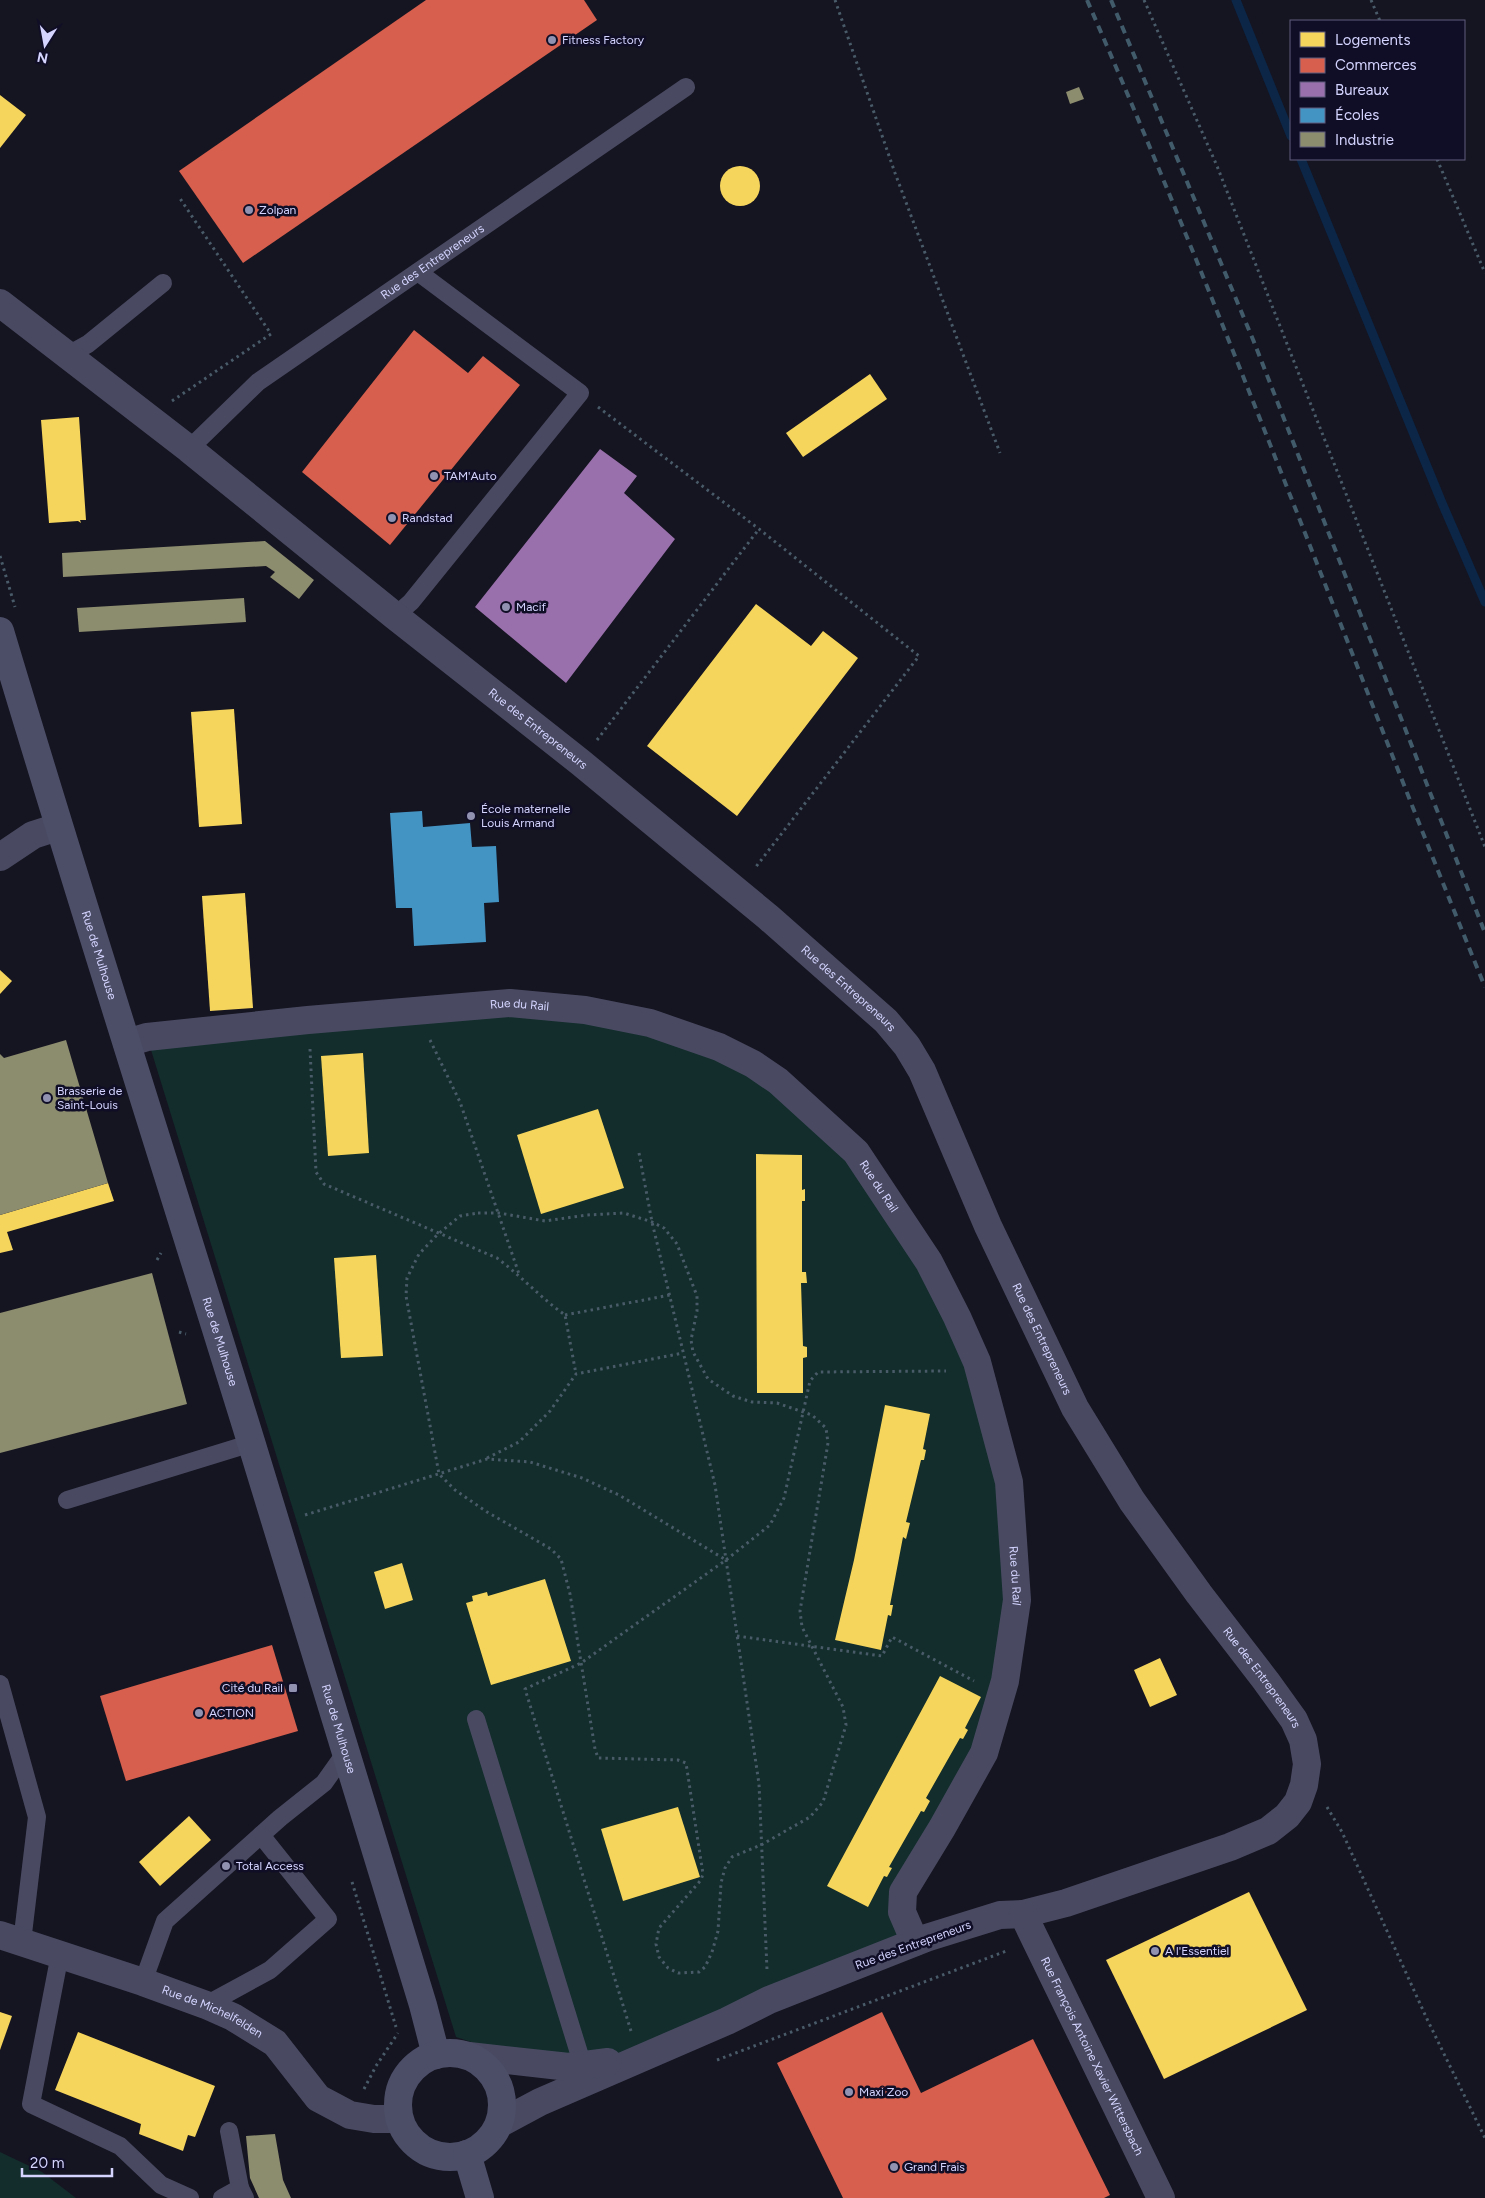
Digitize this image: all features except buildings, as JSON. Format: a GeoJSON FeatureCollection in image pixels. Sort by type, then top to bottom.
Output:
{"type":"FeatureCollection","features":[{"type":"Feature","properties":{"kind":"main road","name":"Rue de Mulhouse"},"geometry":{"type":"LineString","coordinates":[[0,631],[58,827],[252,1443],[423,2005],[436,2055]]}},
{"type":"Feature","properties":{"kind":"main road"},"geometry":{"type":"LineString","coordinates":[[452,2053],[469,2056],[483,2064],[494,2077],[500,2092],[502,2108],[499,2124],[491,2138],[476,2151],[460,2157],[441,2157],[424,2151],[410,2140],[399,2119],[397,2106],[400,2088],[407,2073],[421,2061],[436,2055],[452,2053]]}},
{"type":"Feature","properties":{"kind":"main road"},"geometry":{"type":"LineString","coordinates":[[467,2154],[480,2198]]}},
{"type":"Feature","properties":{"kind":"street","name":"Rue des Entrepreneurs"},"geometry":{"type":"LineString","coordinates":[[0,303],[189,450],[580,762],[737,892],[886,1021],[907,1046],[934,1096],[988,1226],[1075,1408],[1132,1501],[1294,1720],[1303,1740],[1307,1764],[1304,1785],[1298,1802],[1287,1816],[1268,1831],[1230,1847],[1066,1903],[1023,1914],[1000,1915],[916,1942],[769,2000],[727,2021],[526,2109],[499,2124]]}},
{"type":"Feature","properties":{"kind":"street"},"geometry":{"type":"LineString","coordinates":[[0,857],[33,835],[58,827]]}},
{"type":"Feature","properties":{"kind":"street","name":"Rue du Rail"},"geometry":{"type":"LineString","coordinates":[[127,1043],[147,1037],[308,1020],[510,1003],[585,1010],[650,1023],[719,1047],[753,1064],[778,1081],[820,1117],[856,1152],[928,1262],[977,1362],[1009,1482],[1017,1600],[1005,1681],[984,1753],[903,1892],[902,1912],[916,1942]]}},
{"type":"Feature","properties":{"kind":"street","name":"Rue François Antoine Xavier Wittersbach"},"geometry":{"type":"LineString","coordinates":[[1023,1914],[1161,2198]]}},
{"type":"Feature","properties":{"kind":"street","name":"Rue de Michelfelden"},"geometry":{"type":"LineString","coordinates":[[11,1939],[143,1982],[206,2005],[233,2018],[275,2043],[318,2098],[350,2115],[374,2119],[399,2119]]}},
{"type":"Feature","properties":{"kind":"street","name":"Rue des Entrepreneurs"},"geometry":{"type":"LineString","coordinates":[[469,2056],[569,2067],[639,2058]]}},
{"type":"Feature","properties":{"kind":"lane","name":"Rue des Entrepreneurs"},"geometry":{"type":"LineString","coordinates":[[189,450],[258,382],[686,87]]}},
{"type":"Feature","properties":{"kind":"lane"},"geometry":{"type":"LineString","coordinates":[[395,616],[411,602],[580,393],[418,272]]}},
{"type":"Feature","properties":{"kind":"lane"},"geometry":{"type":"LineString","coordinates":[[68,355],[88,344],[163,283]]}},
{"type":"Feature","properties":{"kind":"lane"},"geometry":{"type":"LineString","coordinates":[[67,1500],[252,1443]]}},
{"type":"Feature","properties":{"kind":"lane"},"geometry":{"type":"LineString","coordinates":[[0,1684],[37,1817],[11,1939]]}},
{"type":"Feature","properties":{"kind":"lane"},"geometry":{"type":"LineString","coordinates":[[476,1719],[583,2066]]}},
{"type":"Feature","properties":{"kind":"lane"},"geometry":{"type":"LineString","coordinates":[[143,1982],[165,1921],[261,1835],[324,1783],[346,1752]]}},
{"type":"Feature","properties":{"kind":"lane"},"geometry":{"type":"LineString","coordinates":[[206,2005],[270,1970],[328,1919],[261,1835]]}},
{"type":"Feature","properties":{"kind":"lane"},"geometry":{"type":"LineString","coordinates":[[60,1954],[31,2104],[120,2146],[161,2185],[190,2198]]}},
{"type":"Feature","properties":{"kind":"lane"},"geometry":{"type":"LineString","coordinates":[[222,2198],[243,2193],[229,2131]]}},
{"type":"Feature","properties":{"kind":"path"},"geometry":{"type":"LineString","coordinates":[[835,0],[895,173],[1000,453]]}},
{"type":"Feature","properties":{"kind":"path"},"geometry":{"type":"LineString","coordinates":[[1144,0],[1217,166],[1485,847]]}},
{"type":"Feature","properties":{"kind":"path"},"geometry":{"type":"LineString","coordinates":[[1371,0],[1380,20]]}},
{"type":"Feature","properties":{"kind":"path"},"geometry":{"type":"LineString","coordinates":[[1437,160],[1485,273]]}},
{"type":"Feature","properties":{"kind":"path"},"geometry":{"type":"LineString","coordinates":[[165,406],[271,334],[179,197]]}},
{"type":"Feature","properties":{"kind":"path"},"geometry":{"type":"LineString","coordinates":[[580,393],[759,529],[919,656],[737,892]]}},
{"type":"Feature","properties":{"kind":"path"},"geometry":{"type":"LineString","coordinates":[[580,762],[759,529]]}},
{"type":"Feature","properties":{"kind":"path"},"geometry":{"type":"LineString","coordinates":[[416,1011],[460,1102],[519,1274]]}},
{"type":"Feature","properties":{"kind":"path"},"geometry":{"type":"LineString","coordinates":[[308,1020],[316,1172],[324,1184],[497,1258],[519,1274],[547,1302],[565,1315],[576,1374]]}},
{"type":"Feature","properties":{"kind":"path"},"geometry":{"type":"LineString","coordinates":[[639,1153],[652,1222],[715,1485],[759,1784],[769,2000]]}},
{"type":"Feature","properties":{"kind":"path"},"geometry":{"type":"LineString","coordinates":[[478,1213],[499,1213],[545,1221],[587,1214],[624,1214],[652,1222],[664,1228],[677,1244],[697,1296],[697,1311],[692,1340],[693,1352],[708,1379],[733,1396],[752,1402],[777,1403],[803,1411],[812,1415],[826,1428],[828,1443],[800,1611],[802,1627],[843,1707],[846,1725],[824,1802],[810,1817],[761,1845],[732,1857],[724,1868],[721,1883],[718,1931],[705,1967],[699,1972],[685,1974],[668,1968],[659,1957],[656,1944],[659,1928],[701,1880],[703,1874],[686,1763],[678,1760],[598,1758],[594,1750],[570,1594],[561,1559],[551,1549],[487,1512],[456,1490],[439,1474],[406,1296],[407,1278],[419,1254],[438,1234],[460,1216],[478,1213]]}},
{"type":"Feature","properties":{"kind":"path"},"geometry":{"type":"LineString","coordinates":[[160,1247],[164,1261]]}},
{"type":"Feature","properties":{"kind":"path"},"geometry":{"type":"LineString","coordinates":[[157,1260],[161,1252]]}},
{"type":"Feature","properties":{"kind":"path"},"geometry":{"type":"LineString","coordinates":[[565,1315],[670,1296]]}},
{"type":"Feature","properties":{"kind":"path"},"geometry":{"type":"LineString","coordinates":[[184,1325],[189,1343]]}},
{"type":"Feature","properties":{"kind":"path"},"geometry":{"type":"LineString","coordinates":[[179,1332],[186,1334]]}},
{"type":"Feature","properties":{"kind":"path"},"geometry":{"type":"LineString","coordinates":[[277,1527],[296,1518],[487,1459],[520,1442],[550,1411],[576,1374],[683,1353]]}},
{"type":"Feature","properties":{"kind":"path"},"geometry":{"type":"LineString","coordinates":[[639,2058],[525,1689],[581,1663],[726,1560],[770,1525],[784,1498],[810,1381],[818,1372],[946,1371]]}},
{"type":"Feature","properties":{"kind":"path"},"geometry":{"type":"LineString","coordinates":[[487,1459],[530,1462],[582,1478],[619,1495],[726,1560]]}},
{"type":"Feature","properties":{"kind":"path"},"geometry":{"type":"LineString","coordinates":[[737,1636],[882,1656],[892,1637],[1001,1696]]}},
{"type":"Feature","properties":{"kind":"path"},"geometry":{"type":"LineString","coordinates":[[1323,1812],[1327,1806],[1342,1832],[1427,2019],[1485,2138]]}},
{"type":"Feature","properties":{"kind":"path"},"geometry":{"type":"LineString","coordinates":[[349,1873],[398,2035],[376,2066],[350,2115]]}},
{"type":"Feature","properties":{"kind":"path"},"geometry":{"type":"LineString","coordinates":[[708,2063],[1007,1951],[1037,1945]]}},
{"type":"Feature","properties":{"kind":"green space"},"geometry":{"type":"Polygon","coordinates":[[[510,1003],[719,1047],[820,1117],[929,1262],[1009,1482],[1005,1681],[903,1892],[915,1942],[639,2058],[501,2052],[456,2037],[147,1037],[510,1003]]]}},
{"type":"Feature","properties":{"kind":"green space"},"geometry":{"type":"Polygon","coordinates":[[[0,2152],[42,2172],[76,2198],[0,2198],[0,2152]]]}},
{"type":"Feature","properties":{"kind":"waterway"},"geometry":{"type":"LineString","coordinates":[[1236,0],[1290,134]]}},
{"type":"Feature","properties":{"kind":"waterway"},"geometry":{"type":"LineString","coordinates":[[1301,160],[1442,503],[1485,602]]}},
{"type":"Feature","properties":{"kind":"railway"},"geometry":{"type":"LineString","coordinates":[[1087,0],[1190,245],[1485,987]]}},
{"type":"Feature","properties":{"kind":"railway"},"geometry":{"type":"LineString","coordinates":[[1111,0],[1254,342],[1485,933]]}},
{"type":"Feature","properties":{"kind":"place","name":"Fitness Factory"},"geometry":{"type":"Point","coordinates":[552,40]}},
{"type":"Feature","properties":{"kind":"place","name":"Zolpan"},"geometry":{"type":"Point","coordinates":[249,210]}},
{"type":"Feature","properties":{"kind":"place","name":"TAM'Auto"},"geometry":{"type":"Point","coordinates":[434,476]}},
{"type":"Feature","properties":{"kind":"place","name":"Randstad"},"geometry":{"type":"Point","coordinates":[392,518]}},
{"type":"Feature","properties":{"kind":"place","name":"Macif"},"geometry":{"type":"Point","coordinates":[506,607]}},
{"type":"Feature","properties":{"kind":"place","name":"École maternelle Louis Armand"},"geometry":{"type":"Point","coordinates":[471,816]}},
{"type":"Feature","properties":{"kind":"place","name":"Brasserie de Saint-Louis"},"geometry":{"type":"Point","coordinates":[47,1098]}},
{"type":"Feature","properties":{"kind":"place","name":"Cité du Rail"},"geometry":{"type":"Point","coordinates":[293,1688]}},
{"type":"Feature","properties":{"kind":"place","name":"ACTION"},"geometry":{"type":"Point","coordinates":[199,1713]}},
{"type":"Feature","properties":{"kind":"place","name":"Total Access"},"geometry":{"type":"Point","coordinates":[226,1866]}},
{"type":"Feature","properties":{"kind":"place","name":"A l'Essentiel"},"geometry":{"type":"Point","coordinates":[1155,1951]}},
{"type":"Feature","properties":{"kind":"place","name":"Maxi Zoo"},"geometry":{"type":"Point","coordinates":[849,2092]}},
{"type":"Feature","properties":{"kind":"place","name":"Grand Frais"},"geometry":{"type":"Point","coordinates":[894,2167]}}]}
